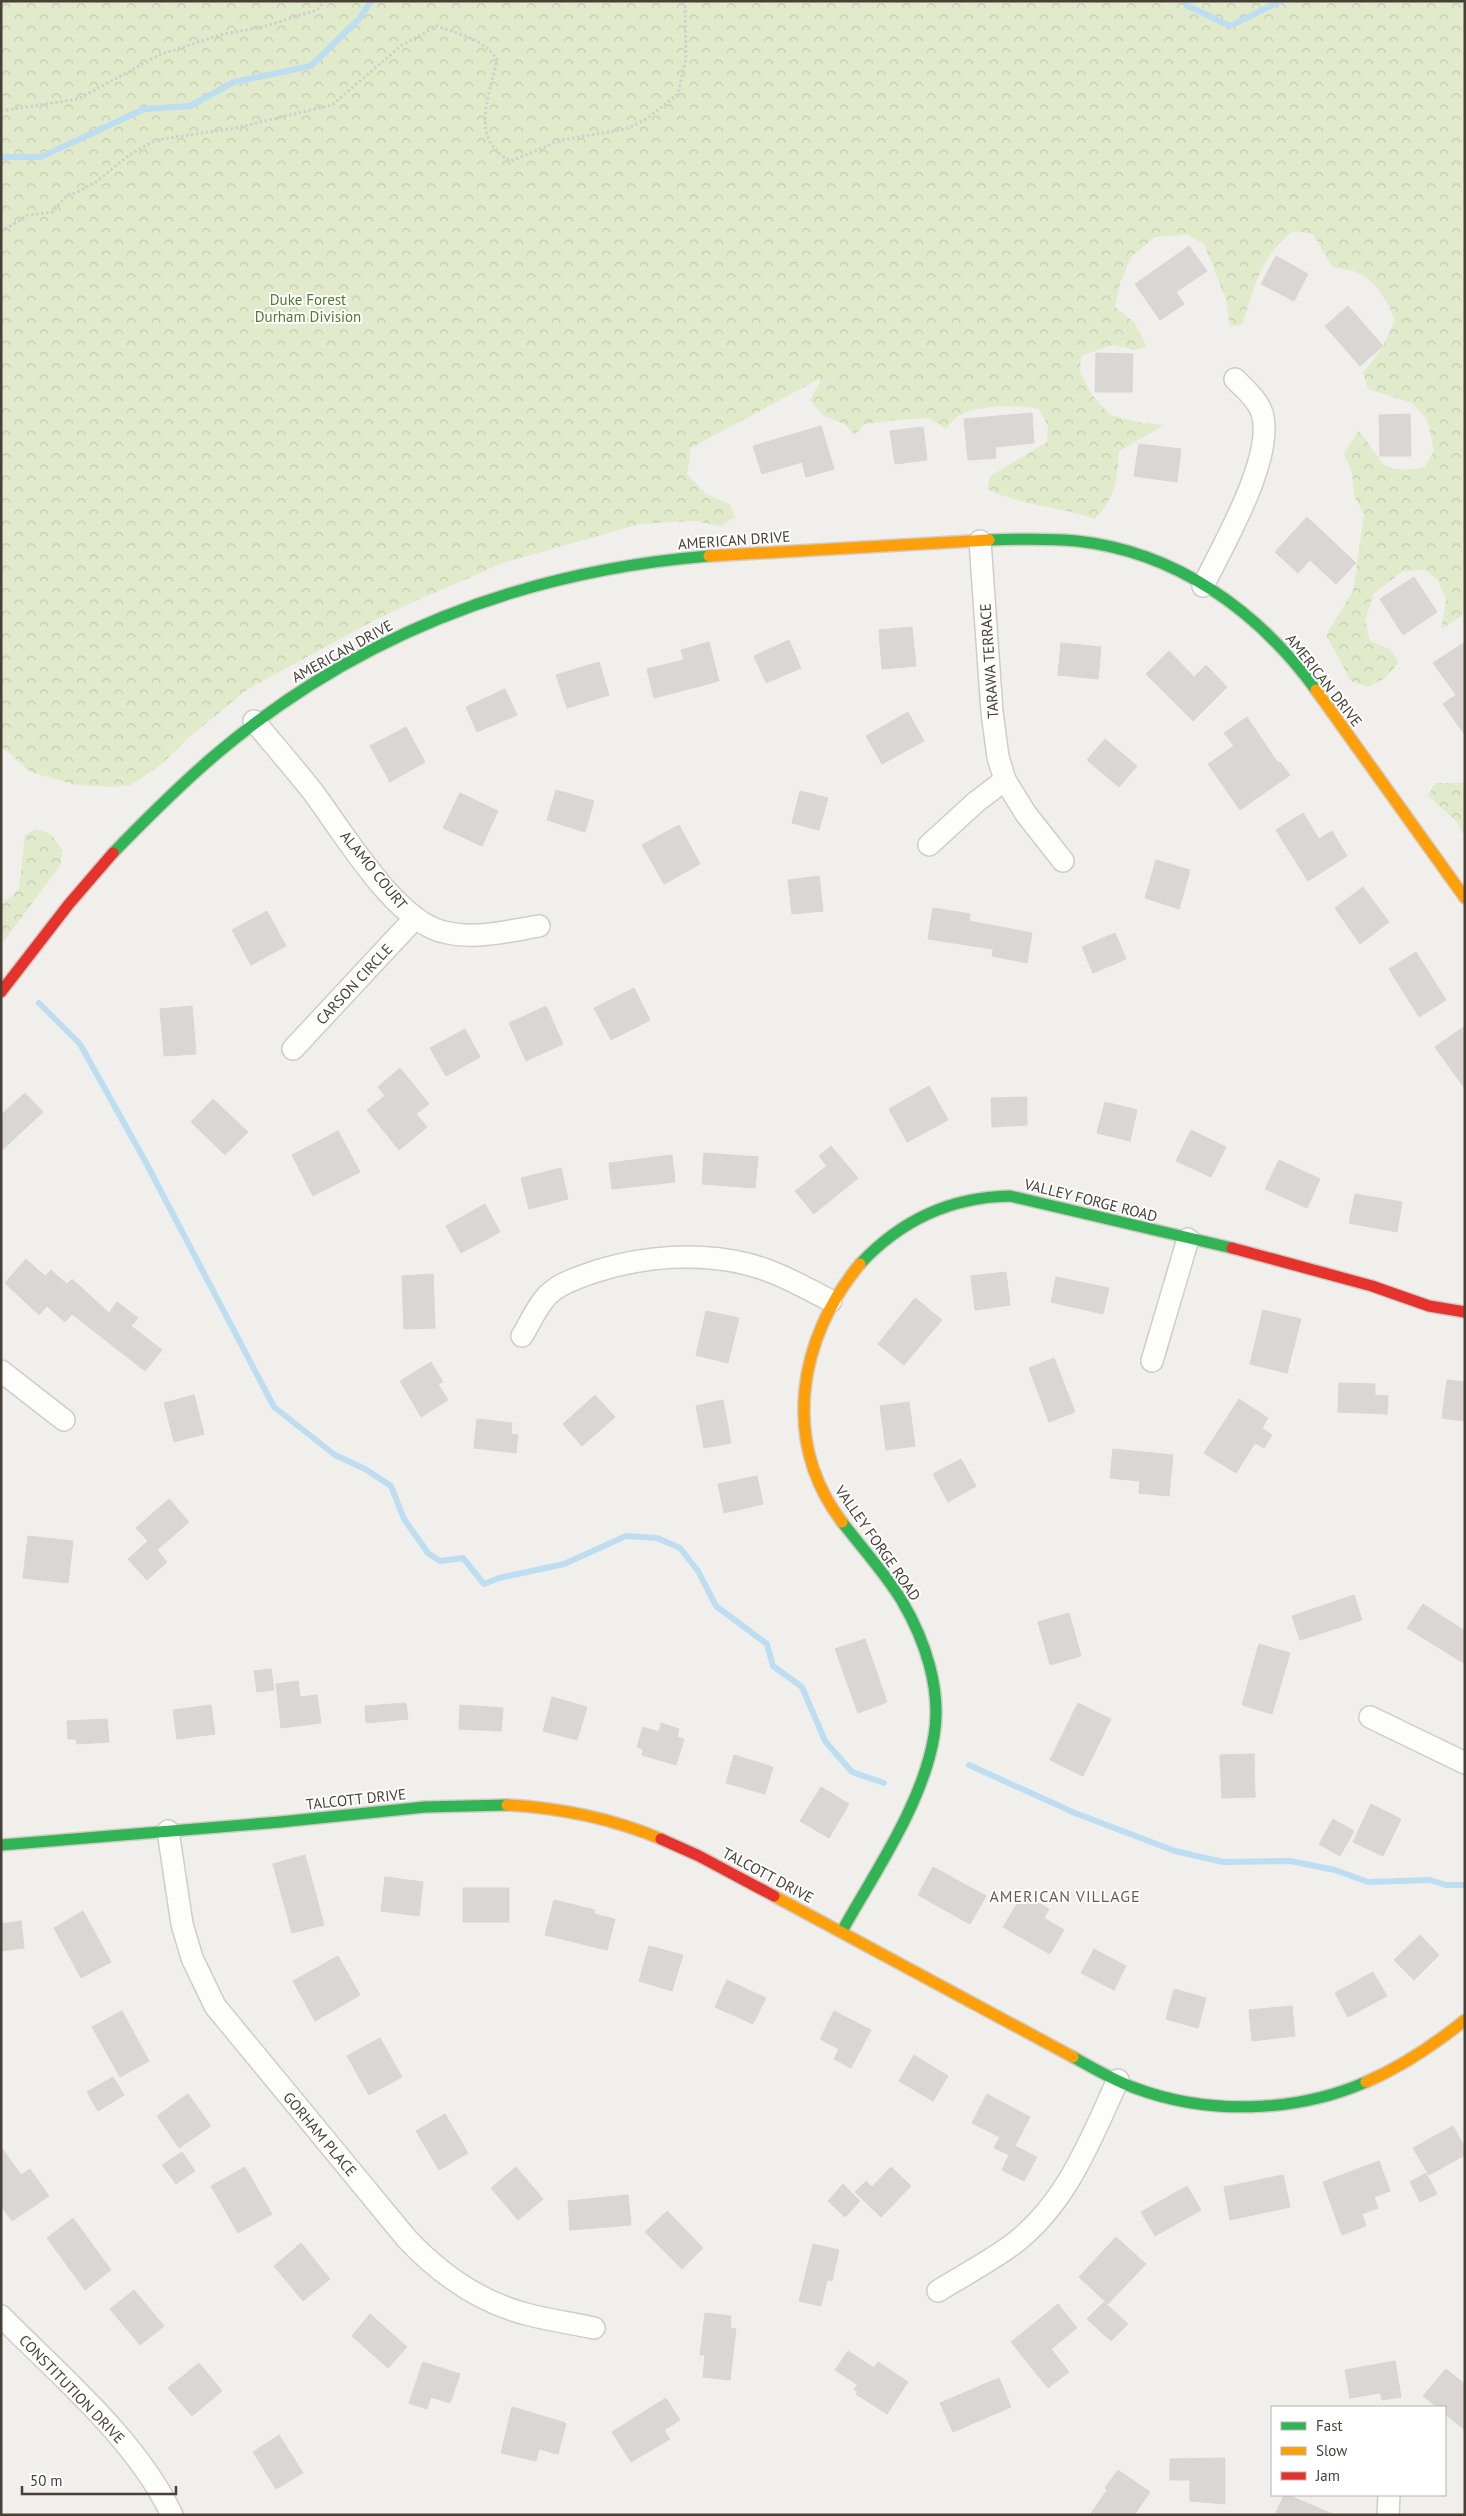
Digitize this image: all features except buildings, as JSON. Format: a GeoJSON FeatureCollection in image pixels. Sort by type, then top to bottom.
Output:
{"type":"FeatureCollection","features":[{"type":"Feature","properties":{"kind":"street"},"geometry":{"type":"LineString","coordinates":[[1203,586],[1255,476],[1264,439],[1264,421],[1260,407],[1236,379]]}},
{"type":"Feature","properties":{"kind":"street","name":"AMERICAN DRIVE"},"geometry":{"type":"LineString","coordinates":[[1,992],[112,853],[196,770],[254,721],[340,667],[372,649],[427,623],[499,596],[586,572],[687,558],[1052,538],[1102,545],[1149,559],[1203,586],[1240,609],[1292,658],[1465,898]]}},
{"type":"Feature","properties":{"kind":"street","name":"TARAWA TERRACE"},"geometry":{"type":"LineString","coordinates":[[980,541],[992,712],[998,757],[1004,780],[1026,814],[1063,860]]}},
{"type":"Feature","properties":{"kind":"street","name":"ALAMO COURT"},"geometry":{"type":"LineString","coordinates":[[254,721],[312,791],[390,894],[415,918],[443,932],[458,934],[494,933],[539,926]]}},
{"type":"Feature","properties":{"kind":"street"},"geometry":{"type":"LineString","coordinates":[[929,845],[976,802],[1004,780]]}},
{"type":"Feature","properties":{"kind":"street","name":"CARSON CIRCLE"},"geometry":{"type":"LineString","coordinates":[[293,1049],[415,918]]}},
{"type":"Feature","properties":{"kind":"street","name":"VALLEY FORGE ROAD"},"geometry":{"type":"LineString","coordinates":[[842,1931],[912,1802],[922,1779],[932,1747],[936,1712],[933,1676],[923,1640],[898,1594],[826,1498],[814,1468],[804,1426],[802,1406],[805,1375],[812,1346],[831,1301],[849,1275],[898,1228],[925,1214],[958,1202],[994,1195],[1031,1199],[1251,1252],[1372,1286],[1429,1306],[1465,1312]]}},
{"type":"Feature","properties":{"kind":"street"},"geometry":{"type":"LineString","coordinates":[[1152,1361],[1188,1238]]}},
{"type":"Feature","properties":{"kind":"street"},"geometry":{"type":"LineString","coordinates":[[522,1336],[549,1294],[564,1285],[607,1268],[657,1259],[699,1258],[748,1264],[773,1273],[831,1301]]}},
{"type":"Feature","properties":{"kind":"street"},"geometry":{"type":"LineString","coordinates":[[1,1371],[64,1420]]}},
{"type":"Feature","properties":{"kind":"street"},"geometry":{"type":"LineString","coordinates":[[1370,1718],[1465,1763]]}},
{"type":"Feature","properties":{"kind":"street","name":"TALCOTT DRIVE"},"geometry":{"type":"LineString","coordinates":[[1,1845],[420,1807],[508,1804],[571,1811],[637,1829],[734,1873],[1118,2080],[1140,2090],[1178,2100],[1224,2107],[1266,2107],[1295,2104],[1358,2087],[1425,2054],[1465,2020]]}},
{"type":"Feature","properties":{"kind":"street","name":"GORHAM PLACE"},"geometry":{"type":"LineString","coordinates":[[168,1831],[182,1924],[192,1958],[215,2006],[408,2239],[425,2258],[443,2272],[488,2299],[527,2314],[594,2328]]}},
{"type":"Feature","properties":{"kind":"street"},"geometry":{"type":"LineString","coordinates":[[938,2291],[1012,2244],[1035,2224],[1051,2206],[1081,2160],[1118,2080]]}},
{"type":"Feature","properties":{"kind":"street","name":"CONSTITUTION DRIVE"},"geometry":{"type":"LineString","coordinates":[[1,2316],[78,2392],[133,2454],[163,2497],[172,2515]]}},
{"type":"Feature","properties":{"kind":"street"},"geometry":{"type":"LineString","coordinates":[[1388,2515],[1389,2496]]}},
{"type":"Feature","properties":{"kind":"path"},"geometry":{"type":"LineString","coordinates":[[1,111],[78,99],[159,55],[223,34],[263,28],[317,10],[324,1]]}},
{"type":"Feature","properties":{"kind":"path"},"geometry":{"type":"LineString","coordinates":[[1,232],[28,215],[54,212],[67,195],[76,193],[96,182],[129,155],[156,140],[235,128],[332,105],[402,45],[437,26],[490,48],[497,59],[484,120],[488,142],[502,156],[511,161],[562,140],[626,129],[646,120],[678,94],[686,58],[685,1]]}},
{"type":"Feature","properties":{"kind":"green space","name":"Duke Forest Durham Division"},"geometry":{"type":"Polygon","coordinates":[[[1,1],[1465,1],[1465,614],[1441,629],[1446,600],[1438,580],[1425,570],[1403,571],[1374,593],[1365,620],[1370,641],[1390,649],[1399,662],[1385,678],[1368,687],[1351,681],[1326,635],[1353,591],[1364,515],[1354,495],[1352,473],[1344,454],[1358,431],[1388,467],[1396,469],[1424,468],[1434,451],[1427,419],[1412,403],[1368,389],[1363,373],[1381,350],[1395,321],[1381,292],[1370,280],[1356,272],[1332,267],[1313,234],[1293,231],[1281,242],[1265,263],[1255,285],[1242,325],[1230,326],[1226,300],[1204,244],[1187,235],[1155,237],[1131,257],[1120,283],[1115,307],[1134,322],[1147,347],[1134,350],[1112,345],[1081,356],[1080,372],[1093,396],[1110,415],[1142,423],[1165,425],[1119,451],[1114,488],[1107,503],[1095,519],[1068,511],[1027,503],[987,489],[990,476],[1047,442],[1048,426],[1039,409],[1010,406],[988,407],[968,411],[954,419],[946,429],[929,418],[865,424],[855,435],[844,424],[824,416],[810,400],[820,382],[819,379],[691,448],[687,474],[706,494],[730,504],[735,517],[721,526],[694,521],[640,524],[503,563],[411,603],[373,621],[248,689],[188,738],[162,764],[131,785],[113,787],[76,785],[30,772],[1,746],[1,1]]]}},
{"type":"Feature","properties":{"kind":"green space"},"geometry":{"type":"Polygon","coordinates":[[[1435,783],[1465,783],[1465,833],[1463,834],[1456,821],[1428,796],[1435,783]]]}},
{"type":"Feature","properties":{"kind":"green space"},"geometry":{"type":"Polygon","coordinates":[[[36,829],[51,834],[63,851],[60,866],[1,945],[1,905],[19,889],[25,835],[36,829]]]}},
{"type":"Feature","properties":{"kind":"waterway"},"geometry":{"type":"LineString","coordinates":[[1,157],[41,157],[144,109],[190,106],[234,82],[311,66],[360,18],[371,1]]}},
{"type":"Feature","properties":{"kind":"waterway"},"geometry":{"type":"LineString","coordinates":[[1185,1],[1188,6],[1230,26],[1281,1]]}},
{"type":"Feature","properties":{"kind":"waterway"},"geometry":{"type":"LineString","coordinates":[[39,1003],[80,1044],[144,1159],[274,1407],[335,1455],[365,1469],[391,1486],[404,1519],[428,1553],[440,1561],[463,1558],[484,1584],[499,1578],[564,1564],[626,1536],[657,1538],[680,1548],[698,1571],[716,1606],[767,1644],[773,1666],[802,1687],[825,1741],[852,1772],[884,1783]]}},
{"type":"Feature","properties":{"kind":"waterway"},"geometry":{"type":"LineString","coordinates":[[969,1765],[1075,1813],[1175,1851],[1223,1862],[1290,1861],[1335,1870],[1368,1882],[1430,1880],[1446,1885],[1465,1885]]}},
{"type":"Feature","properties":{"kind":"traffic: fast"},"geometry":{"type":"LineString","coordinates":[[989,540],[1044,539],[1077,541],[1114,547],[1148,558],[1181,572],[1212,590],[1241,611],[1293,661],[1316,690]]}},
{"type":"Feature","properties":{"kind":"traffic: fast"},"geometry":{"type":"LineString","coordinates":[[113,853],[201,767],[268,713],[325,676],[384,644],[445,616],[509,594],[574,577],[640,564],[709,556]]}},
{"type":"Feature","properties":{"kind":"traffic: fast"},"geometry":{"type":"LineString","coordinates":[[860,1264],[892,1235],[928,1214],[967,1201],[988,1197],[1010,1196],[1232,1248]]}},
{"type":"Feature","properties":{"kind":"traffic: fast"},"geometry":{"type":"LineString","coordinates":[[842,1522],[888,1580],[902,1601],[918,1632],[930,1666],[936,1701],[936,1719],[928,1761],[909,1812],[842,1931]]}},
{"type":"Feature","properties":{"kind":"traffic: fast"},"geometry":{"type":"LineString","coordinates":[[1,1845],[280,1822],[425,1807],[507,1805]]}},
{"type":"Feature","properties":{"kind":"traffic: fast"},"geometry":{"type":"LineString","coordinates":[[1073,2057],[1111,2078],[1135,2088],[1191,2103],[1221,2106],[1281,2105],[1310,2100],[1366,2082]]}},
{"type":"Feature","properties":{"kind":"traffic: slow"},"geometry":{"type":"LineString","coordinates":[[709,556],[989,540]]}},
{"type":"Feature","properties":{"kind":"traffic: slow"},"geometry":{"type":"LineString","coordinates":[[1316,690],[1465,898]]}},
{"type":"Feature","properties":{"kind":"traffic: slow"},"geometry":{"type":"LineString","coordinates":[[842,1522],[823,1491],[810,1458],[805,1425],[805,1391],[811,1357],[822,1325],[839,1293],[860,1264]]}},
{"type":"Feature","properties":{"kind":"traffic: slow"},"geometry":{"type":"LineString","coordinates":[[507,1805],[586,1815],[623,1825],[661,1839]]}},
{"type":"Feature","properties":{"kind":"traffic: slow"},"geometry":{"type":"LineString","coordinates":[[774,1896],[1073,2057]]}},
{"type":"Feature","properties":{"kind":"traffic: slow"},"geometry":{"type":"LineString","coordinates":[[1366,2082],[1418,2054],[1465,2020]]}},
{"type":"Feature","properties":{"kind":"traffic: jam"},"geometry":{"type":"LineString","coordinates":[[1,992],[69,904],[113,853]]}},
{"type":"Feature","properties":{"kind":"traffic: jam"},"geometry":{"type":"LineString","coordinates":[[1232,1248],[1372,1286],[1429,1306],[1465,1312]]}},
{"type":"Feature","properties":{"kind":"traffic: jam"},"geometry":{"type":"LineString","coordinates":[[661,1839],[699,1856],[774,1896]]}},
{"type":"Feature","properties":{"kind":"district","name":"AMERICAN VILLAGE"},"geometry":{"type":"Point","coordinates":[1065,1896]}}]}
